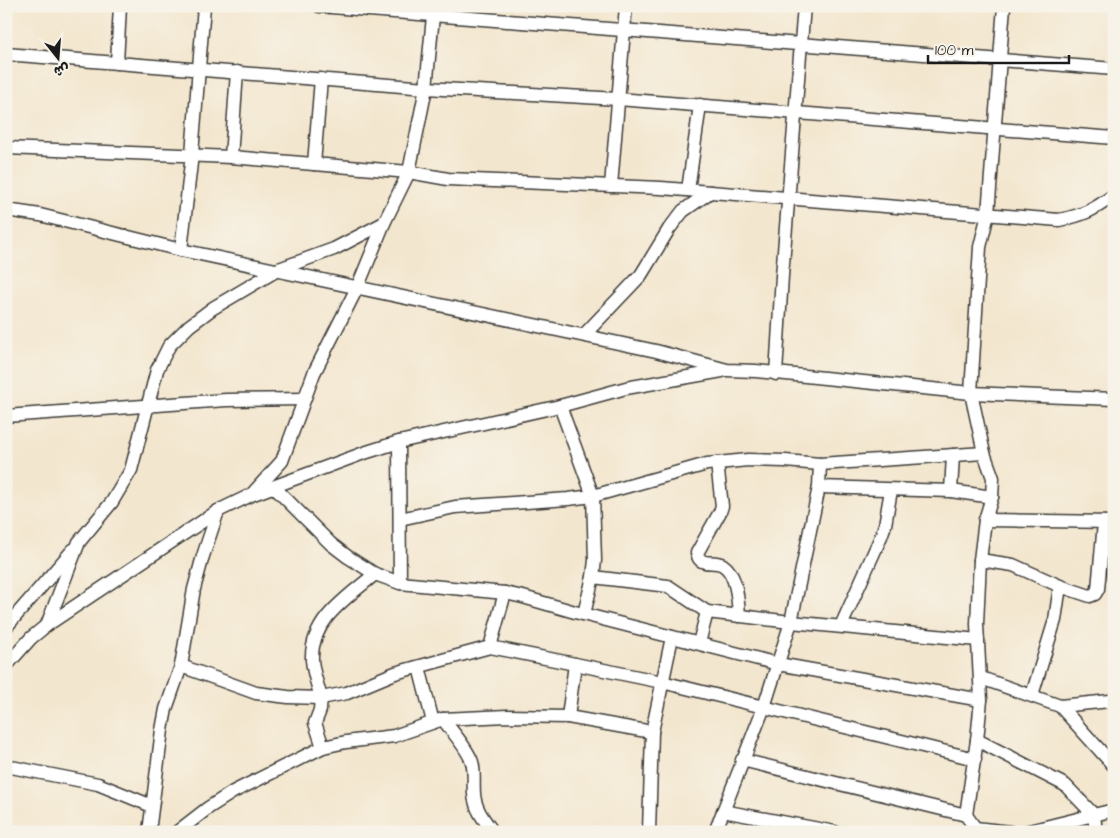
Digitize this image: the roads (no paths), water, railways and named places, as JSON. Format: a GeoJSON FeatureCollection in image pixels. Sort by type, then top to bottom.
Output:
{"type":"FeatureCollection","features":[{"type":"Feature","properties":{"kind":"street"},"geometry":{"type":"LineString","coordinates":[[117,63],[120,6]]}},
{"type":"Feature","properties":{"kind":"street"},"geometry":{"type":"LineString","coordinates":[[181,250],[192,154],[204,6]]}},
{"type":"Feature","properties":{"kind":"street"},"geometry":{"type":"LineString","coordinates":[[320,6],[433,10],[624,30],[1114,69]]}},
{"type":"Feature","properties":{"kind":"street"},"geometry":{"type":"LineString","coordinates":[[611,186],[626,6]]}},
{"type":"Feature","properties":{"kind":"street"},"geometry":{"type":"LineString","coordinates":[[776,374],[804,6]]}},
{"type":"Feature","properties":{"kind":"street"},"geometry":{"type":"LineString","coordinates":[[1004,6],[988,214],[980,248],[971,393],[984,453],[993,478],[992,497],[985,520],[980,560],[977,624],[981,700],[975,759],[966,815],[975,830],[1010,832]]}},
{"type":"Feature","properties":{"kind":"street"},"geometry":{"type":"LineString","coordinates":[[252,495],[282,461],[314,374],[358,286],[384,223],[409,172],[426,88],[433,10]]}},
{"type":"Feature","properties":{"kind":"street"},"geometry":{"type":"LineString","coordinates":[[6,54],[426,88],[618,99],[1114,138]]}},
{"type":"Feature","properties":{"kind":"street"},"geometry":{"type":"LineString","coordinates":[[231,157],[237,72]]}},
{"type":"Feature","properties":{"kind":"street"},"geometry":{"type":"LineString","coordinates":[[314,164],[321,79]]}},
{"type":"Feature","properties":{"kind":"street"},"geometry":{"type":"LineString","coordinates":[[688,190],[700,105]]}},
{"type":"Feature","properties":{"kind":"street"},"geometry":{"type":"LineString","coordinates":[[6,148],[192,154],[409,172],[448,179],[688,190],[1059,220],[1078,216],[1094,209],[1114,195]]}},
{"type":"Feature","properties":{"kind":"street"},"geometry":{"type":"LineString","coordinates":[[584,336],[641,275],[669,229],[684,211],[710,192]]}},
{"type":"Feature","properties":{"kind":"street"},"geometry":{"type":"LineString","coordinates":[[6,210],[40,215],[181,250],[358,286],[656,351],[727,370],[971,393],[1114,399]]}},
{"type":"Feature","properties":{"kind":"street"},"geometry":{"type":"LineString","coordinates":[[6,627],[112,502],[130,470],[157,370],[176,339],[189,326],[213,308],[279,270],[334,249],[384,223]]}},
{"type":"Feature","properties":{"kind":"street"},"geometry":{"type":"LineString","coordinates":[[6,650],[30,638],[218,511],[252,495],[275,488],[364,453],[399,442],[560,406],[626,388],[727,370]]}},
{"type":"Feature","properties":{"kind":"street"},"geometry":{"type":"LineString","coordinates":[[6,416],[226,400],[304,399]]}},
{"type":"Feature","properties":{"kind":"street"},"geometry":{"type":"LineString","coordinates":[[560,406],[593,496],[595,560],[584,614]]}},
{"type":"Feature","properties":{"kind":"street"},"geometry":{"type":"LineString","coordinates":[[399,442],[400,583]]}},
{"type":"Feature","properties":{"kind":"street"},"geometry":{"type":"LineString","coordinates":[[400,519],[454,507],[593,496],[691,468],[717,463],[748,460],[820,464],[984,453]]}},
{"type":"Feature","properties":{"kind":"street"},"geometry":{"type":"LineString","coordinates":[[950,491],[953,455]]}},
{"type":"Feature","properties":{"kind":"street"},"geometry":{"type":"LineString","coordinates":[[717,463],[722,506],[697,553],[698,558],[703,562],[722,564],[725,567],[736,586],[739,616]]}},
{"type":"Feature","properties":{"kind":"street"},"geometry":{"type":"LineString","coordinates":[[715,832],[764,707],[791,622],[819,487],[820,464]]}},
{"type":"Feature","properties":{"kind":"street"},"geometry":{"type":"LineString","coordinates":[[819,487],[950,491],[992,497]]}},
{"type":"Feature","properties":{"kind":"street"},"geometry":{"type":"LineString","coordinates":[[275,488],[331,544],[375,574],[400,583],[504,593],[778,664],[981,700]]}},
{"type":"Feature","properties":{"kind":"street"},"geometry":{"type":"LineString","coordinates":[[841,626],[880,539],[885,524],[891,490]]}},
{"type":"Feature","properties":{"kind":"street"},"geometry":{"type":"LineString","coordinates":[[149,832],[166,709],[181,666],[194,589],[218,511]]}},
{"type":"Feature","properties":{"kind":"street"},"geometry":{"type":"LineString","coordinates":[[980,560],[1013,565],[1060,586],[1090,596],[1095,594],[1098,589],[1109,523],[985,520]]}},
{"type":"Feature","properties":{"kind":"street"},"geometry":{"type":"LineString","coordinates":[[47,625],[79,542]]}},
{"type":"Feature","properties":{"kind":"street"},"geometry":{"type":"LineString","coordinates":[[323,747],[315,722],[320,710],[321,698],[312,663],[312,654],[320,626],[332,611],[375,574]]}},
{"type":"Feature","properties":{"kind":"street"},"geometry":{"type":"LineString","coordinates":[[593,577],[668,586],[707,612],[978,640]]}},
{"type":"Feature","properties":{"kind":"street"},"geometry":{"type":"LineString","coordinates":[[1032,696],[1055,620],[1060,586]]}},
{"type":"Feature","properties":{"kind":"street"},"geometry":{"type":"LineString","coordinates":[[490,647],[504,593]]}},
{"type":"Feature","properties":{"kind":"street"},"geometry":{"type":"LineString","coordinates":[[699,643],[707,612]]}},
{"type":"Feature","properties":{"kind":"street"},"geometry":{"type":"LineString","coordinates":[[649,832],[652,732],[672,637]]}},
{"type":"Feature","properties":{"kind":"street"},"geometry":{"type":"LineString","coordinates":[[6,666],[30,638]]}},
{"type":"Feature","properties":{"kind":"street"},"geometry":{"type":"LineString","coordinates":[[181,666],[256,693],[288,697],[321,698],[347,693],[387,676],[490,647],[662,682],[975,759]]}},
{"type":"Feature","properties":{"kind":"street"},"geometry":{"type":"LineString","coordinates":[[568,717],[575,664]]}},
{"type":"Feature","properties":{"kind":"street"},"geometry":{"type":"LineString","coordinates":[[419,667],[438,720],[472,762],[476,806],[482,818],[493,832]]}},
{"type":"Feature","properties":{"kind":"street"},"geometry":{"type":"LineString","coordinates":[[981,678],[1060,706],[1114,699]]}},
{"type":"Feature","properties":{"kind":"street"},"geometry":{"type":"LineString","coordinates":[[1060,706],[1114,766]]}},
{"type":"Feature","properties":{"kind":"street"},"geometry":{"type":"LineString","coordinates":[[181,831],[208,808],[233,792],[323,747],[394,736],[438,720],[508,716],[568,717],[652,732]]}},
{"type":"Feature","properties":{"kind":"street"},"geometry":{"type":"LineString","coordinates":[[977,740],[1061,782],[1094,815],[1096,832]]}},
{"type":"Feature","properties":{"kind":"street"},"geometry":{"type":"LineString","coordinates":[[742,760],[966,815]]}},
{"type":"Feature","properties":{"kind":"street"},"geometry":{"type":"LineString","coordinates":[[6,766],[98,784],[152,806]]}},
{"type":"Feature","properties":{"kind":"street"},"geometry":{"type":"LineString","coordinates":[[1025,832],[1114,810]]}},
{"type":"Feature","properties":{"kind":"street"},"geometry":{"type":"LineString","coordinates":[[723,812],[835,832]]}}]}
